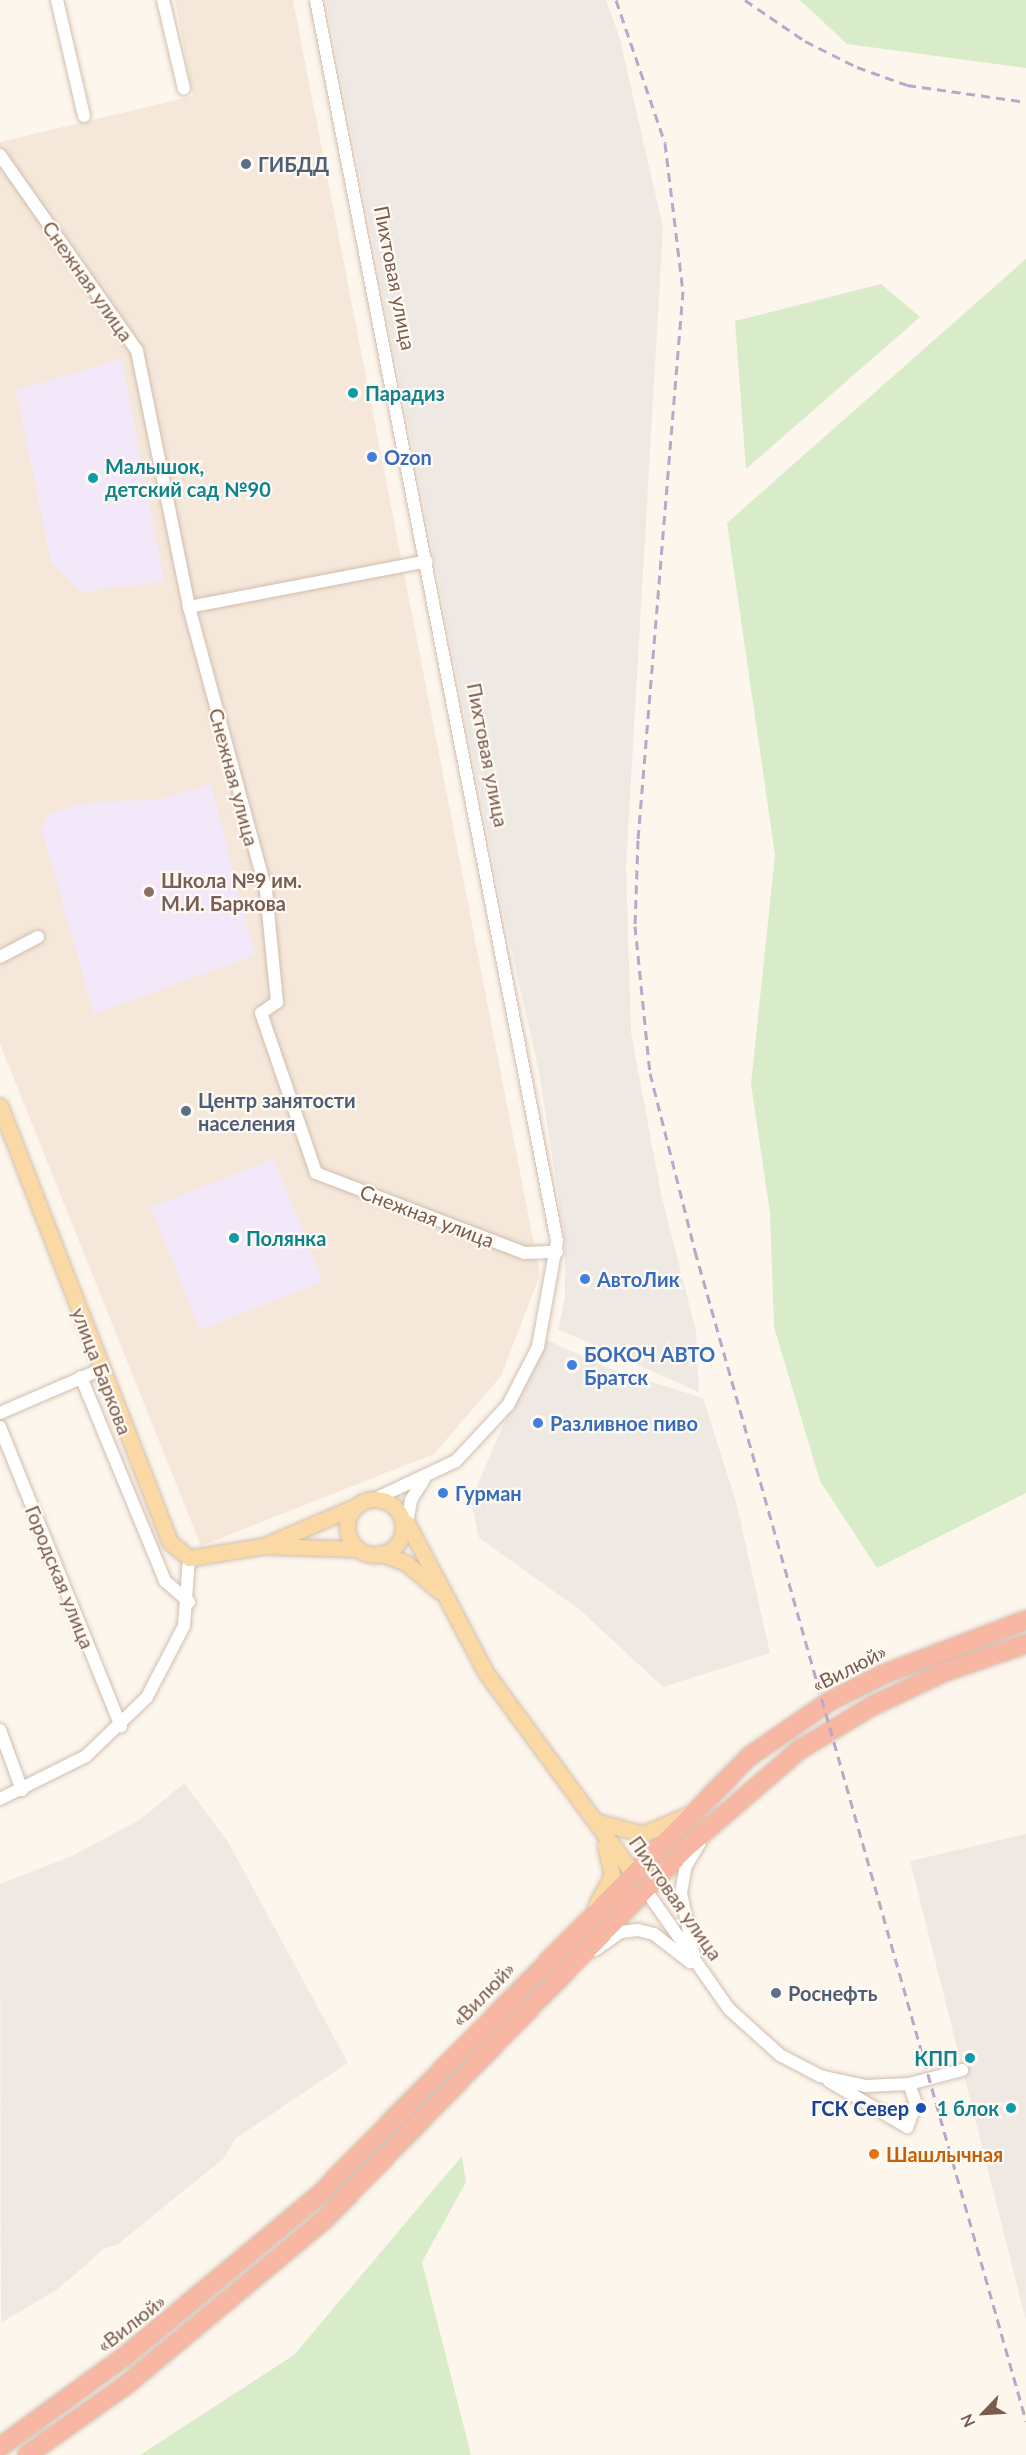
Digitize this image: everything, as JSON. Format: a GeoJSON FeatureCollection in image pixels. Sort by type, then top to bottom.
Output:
{"type":"FeatureCollection","features":[{"type":"Feature","properties":{"kind":"highway","name":"«Вилюй»"},"geometry":{"type":"LineString","coordinates":[[0,2447],[134,2350],[319,2195],[632,1872],[750,1756],[830,1701],[950,1646],[1026,1620]]}},
{"type":"Feature","properties":{"kind":"highway"},"geometry":{"type":"LineString","coordinates":[[27,2455],[126,2385],[325,2219],[576,1963],[645,1889],[713,1824],[799,1750],[836,1725],[944,1672],[1026,1644]]}},
{"type":"Feature","properties":{"kind":"highway","name":"Пихтовая улица"},"geometry":{"type":"LineString","coordinates":[[632,1872],[645,1889]]}},
{"type":"Feature","properties":{"kind":"main road","name":"улица Баркова"},"geometry":{"type":"LineString","coordinates":[[0,1106],[162,1528],[189,1558]]}},
{"type":"Feature","properties":{"kind":"main road"},"geometry":{"type":"LineString","coordinates":[[189,1558],[263,1546],[359,1549],[378,1552],[398,1545],[407,1524],[377,1498],[263,1546]]}},
{"type":"Feature","properties":{"kind":"main road"},"geometry":{"type":"LineString","coordinates":[[356,1506],[344,1528],[348,1541],[359,1549]]}},
{"type":"Feature","properties":{"kind":"main road","name":"Пихтовая улица"},"geometry":{"type":"LineString","coordinates":[[407,1524],[486,1673],[587,1817],[632,1872]]}},
{"type":"Feature","properties":{"kind":"main road","name":"Пихтовая улица"},"geometry":{"type":"LineString","coordinates":[[378,1552],[406,1563],[446,1598]]}},
{"type":"Feature","properties":{"kind":"main road"},"geometry":{"type":"LineString","coordinates":[[587,1817],[612,1829],[643,1834],[692,1811]]}},
{"type":"Feature","properties":{"kind":"main road"},"geometry":{"type":"LineString","coordinates":[[587,1817],[607,1848],[612,1875],[587,1919]]}},
{"type":"Feature","properties":{"kind":"street"},"geometry":{"type":"LineString","coordinates":[[57,0],[84,116]]}},
{"type":"Feature","properties":{"kind":"street"},"geometry":{"type":"LineString","coordinates":[[163,0],[184,89]]}},
{"type":"Feature","properties":{"kind":"street","name":"Пихтовая улица"},"geometry":{"type":"LineString","coordinates":[[316,0],[428,561],[557,1252],[544,1325],[518,1388],[483,1437],[427,1476],[377,1498]]}},
{"type":"Feature","properties":{"kind":"street","name":"Снежная улица"},"geometry":{"type":"LineString","coordinates":[[0,155],[137,351],[189,607],[266,890],[277,1002],[261,1013],[316,1173],[524,1253],[557,1252]]}},
{"type":"Feature","properties":{"kind":"street"},"geometry":{"type":"LineString","coordinates":[[189,607],[428,561]]}},
{"type":"Feature","properties":{"kind":"street"},"geometry":{"type":"LineString","coordinates":[[0,957],[38,937]]}},
{"type":"Feature","properties":{"kind":"street"},"geometry":{"type":"LineString","coordinates":[[0,1413],[102,1369]]}},
{"type":"Feature","properties":{"kind":"street"},"geometry":{"type":"LineString","coordinates":[[81,1377],[165,1581],[189,1602]]}},
{"type":"Feature","properties":{"kind":"street","name":"Городская улица"},"geometry":{"type":"LineString","coordinates":[[0,1427],[121,1727]]}},
{"type":"Feature","properties":{"kind":"street","name":"Пихтовая улица"},"geometry":{"type":"LineString","coordinates":[[407,1524],[411,1500],[427,1476]]}},
{"type":"Feature","properties":{"kind":"street"},"geometry":{"type":"LineString","coordinates":[[0,1799],[22,1791],[86,1756],[121,1727],[164,1673],[189,1602],[189,1558]]}},
{"type":"Feature","properties":{"kind":"street"},"geometry":{"type":"LineString","coordinates":[[0,1730],[22,1791]]}},
{"type":"Feature","properties":{"kind":"street"},"geometry":{"type":"LineString","coordinates":[[698,1969],[683,1908],[682,1879],[713,1824]]}},
{"type":"Feature","properties":{"kind":"street","name":"Пихтовая улица"},"geometry":{"type":"LineString","coordinates":[[645,1889],[698,1969],[754,2034],[820,2076],[866,2086],[909,2084],[962,2070]]}},
{"type":"Feature","properties":{"kind":"street"},"geometry":{"type":"LineString","coordinates":[[576,1963],[631,1929],[654,1934],[698,1969]]}},
{"type":"Feature","properties":{"kind":"street"},"geometry":{"type":"LineString","coordinates":[[820,2076],[907,2127],[916,2104],[909,2084]]}},
{"type":"Feature","properties":{"kind":"shaded area"},"geometry":{"type":"Polygon","coordinates":[[[175,0],[293,0],[540,1275],[501,1376],[434,1454],[201,1546],[0,1044],[0,142],[193,96],[175,0]]]}},
{"type":"Feature","properties":{"kind":"shaded area"},"geometry":{"type":"Polygon","coordinates":[[[326,0],[606,0],[620,39],[663,228],[626,866],[631,1032],[661,1194],[696,1331],[699,1392],[558,1329],[565,1298],[565,1239],[539,1072],[503,912],[326,0]]]}},
{"type":"Feature","properties":{"kind":"shaded area"},"geometry":{"type":"Polygon","coordinates":[[[122,359],[164,581],[82,592],[51,561],[16,390],[122,359]]]}},
{"type":"Feature","properties":{"kind":"shaded area","name":"Школа №9 им. М.И. Баркова"},"geometry":{"type":"Polygon","coordinates":[[[211,784],[255,955],[94,1014],[42,829],[48,814],[87,803],[162,799],[211,784]]]}},
{"type":"Feature","properties":{"kind":"shaded area"},"geometry":{"type":"Polygon","coordinates":[[[274,1159],[323,1281],[200,1330],[151,1207],[274,1159]]]}},
{"type":"Feature","properties":{"kind":"shaded area"},"geometry":{"type":"Polygon","coordinates":[[[541,1337],[610,1369],[703,1398],[736,1502],[770,1653],[663,1687],[580,1610],[479,1538],[471,1500],[541,1337]]]}},
{"type":"Feature","properties":{"kind":"shaded area"},"geometry":{"type":"Polygon","coordinates":[[[184,1783],[228,1842],[348,2063],[236,2138],[224,2158],[117,2245],[105,2248],[58,2289],[1,2323],[0,1884],[72,1856],[141,1819],[184,1783]]]}},
{"type":"Feature","properties":{"kind":"shaded area"},"geometry":{"type":"Polygon","coordinates":[[[1026,1834],[1026,2321],[910,1861],[1026,1834]]]}},
{"type":"Feature","properties":{"kind":"green space"},"geometry":{"type":"Polygon","coordinates":[[[800,0],[1026,0],[1026,68],[847,44],[800,0]]]}},
{"type":"Feature","properties":{"kind":"green space"},"geometry":{"type":"Polygon","coordinates":[[[1026,259],[1026,1493],[877,1568],[820,1481],[774,1327],[770,1213],[751,1084],[775,855],[727,523],[1026,259]]]}},
{"type":"Feature","properties":{"kind":"green space"},"geometry":{"type":"Polygon","coordinates":[[[881,284],[920,317],[746,469],[735,321],[881,284]]]}},
{"type":"Feature","properties":{"kind":"green space"},"geometry":{"type":"Polygon","coordinates":[[[462,2156],[466,2182],[422,2262],[471,2455],[140,2455],[294,2355],[462,2156]]]}},
{"type":"Feature","properties":{"kind":"railway"},"geometry":{"type":"LineString","coordinates":[[616,0],[665,143],[683,291],[638,840],[635,926],[650,1073],[695,1251],[1026,2421]]}},
{"type":"Feature","properties":{"kind":"railway"},"geometry":{"type":"LineString","coordinates":[[745,0],[805,41],[857,67],[907,85],[1026,102]]}},
{"type":"Feature","properties":{"kind":"place","name":"ГИБДД"},"geometry":{"type":"Point","coordinates":[246,164]}},
{"type":"Feature","properties":{"kind":"place","name":"Парадиз"},"geometry":{"type":"Point","coordinates":[353,393]}},
{"type":"Feature","properties":{"kind":"place","name":"Ozon"},"geometry":{"type":"Point","coordinates":[372,457]}},
{"type":"Feature","properties":{"kind":"place","name":"Малышок, детский сад №90"},"geometry":{"type":"Point","coordinates":[93,478]}},
{"type":"Feature","properties":{"kind":"place","name":"Школа №9 им. М.И. Баркова"},"geometry":{"type":"Point","coordinates":[149,892]}},
{"type":"Feature","properties":{"kind":"place","name":"Центр занятости населения"},"geometry":{"type":"Point","coordinates":[186,1111]}},
{"type":"Feature","properties":{"kind":"place","name":"Полянка"},"geometry":{"type":"Point","coordinates":[234,1238]}},
{"type":"Feature","properties":{"kind":"place","name":"АвтоЛик"},"geometry":{"type":"Point","coordinates":[585,1279]}},
{"type":"Feature","properties":{"kind":"place","name":"БОКОЧ АВТО Братск"},"geometry":{"type":"Point","coordinates":[572,1365]}},
{"type":"Feature","properties":{"kind":"place","name":"Разливное пиво"},"geometry":{"type":"Point","coordinates":[538,1423]}},
{"type":"Feature","properties":{"kind":"place","name":"Гурман"},"geometry":{"type":"Point","coordinates":[443,1493]}},
{"type":"Feature","properties":{"kind":"place","name":"Роснефть"},"geometry":{"type":"Point","coordinates":[776,1993]}},
{"type":"Feature","properties":{"kind":"place","name":"КПП"},"geometry":{"type":"Point","coordinates":[970,2058]}},
{"type":"Feature","properties":{"kind":"place","name":"ГСК Север"},"geometry":{"type":"Point","coordinates":[921,2108]}},
{"type":"Feature","properties":{"kind":"place","name":"1 блок"},"geometry":{"type":"Point","coordinates":[1011,2108]}},
{"type":"Feature","properties":{"kind":"place","name":"Шашлычная"},"geometry":{"type":"Point","coordinates":[874,2154]}}]}
